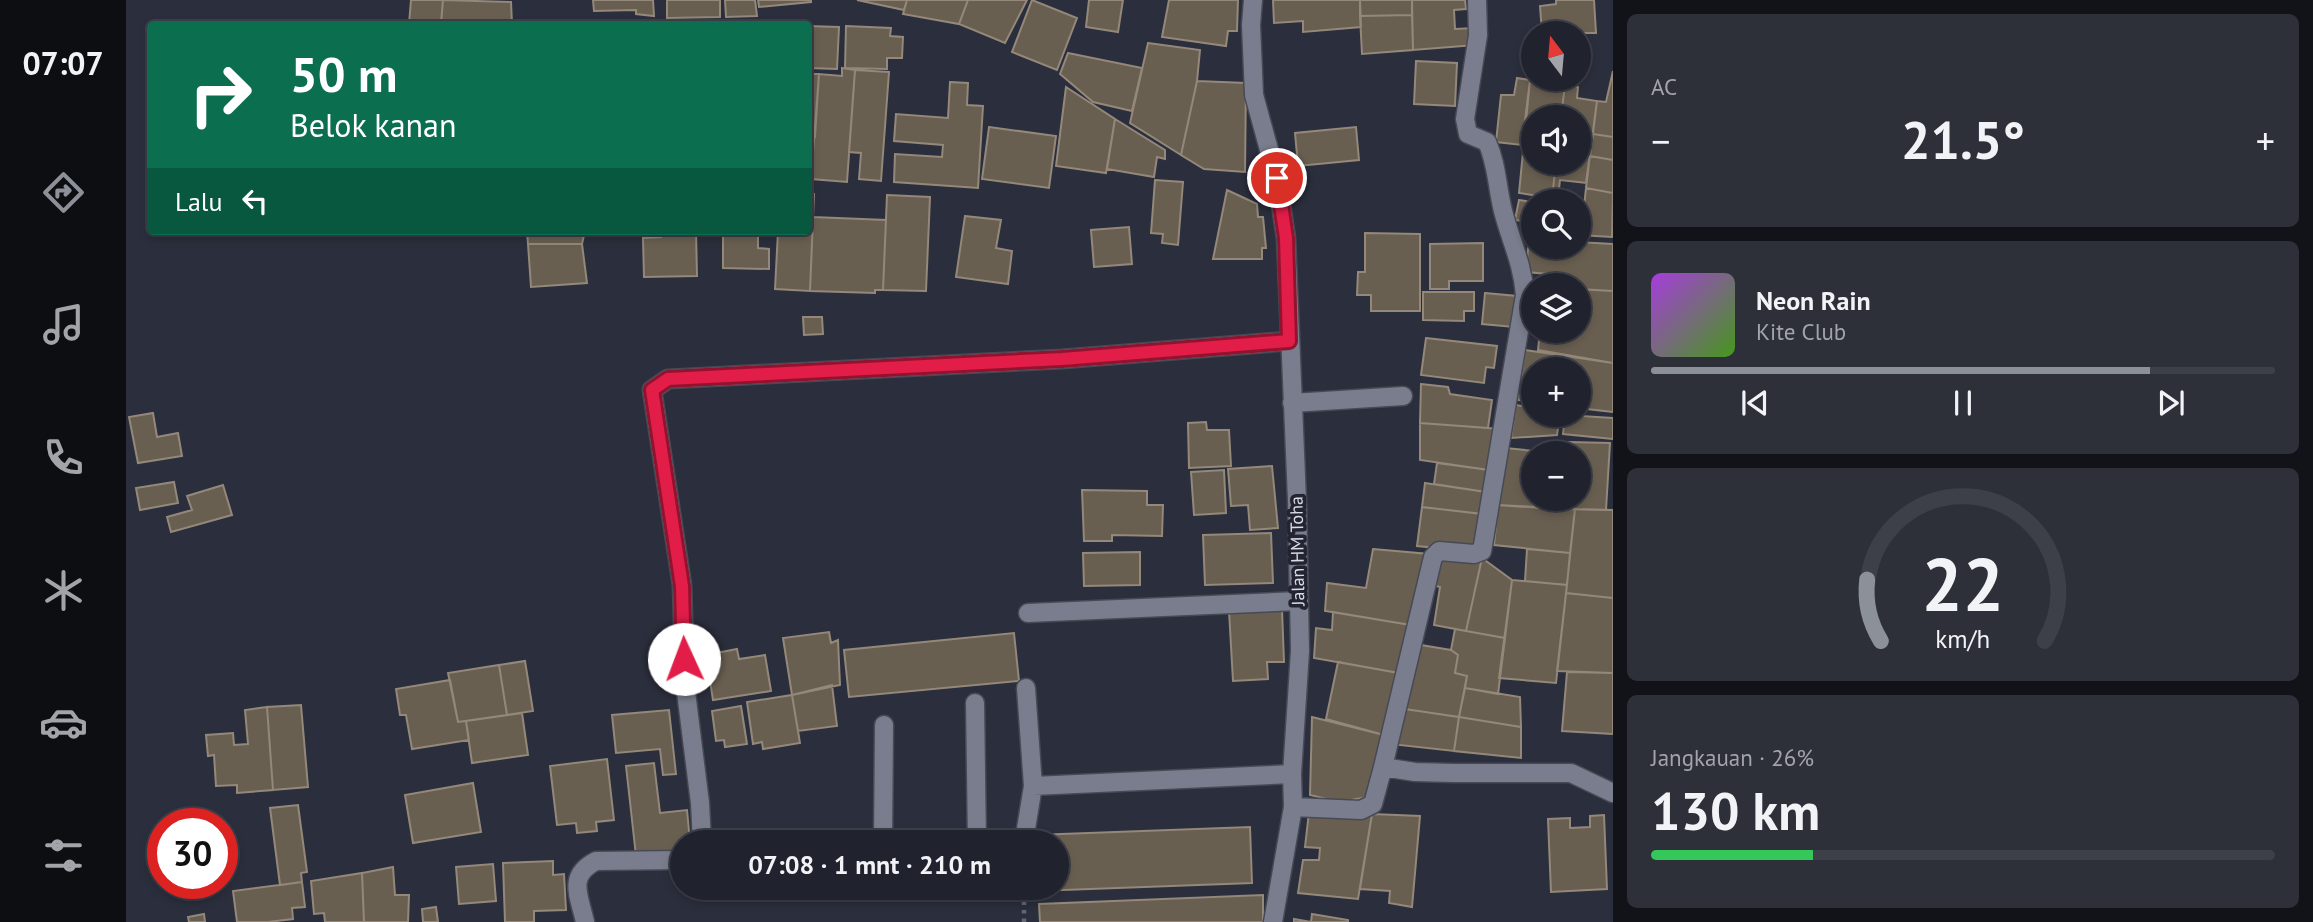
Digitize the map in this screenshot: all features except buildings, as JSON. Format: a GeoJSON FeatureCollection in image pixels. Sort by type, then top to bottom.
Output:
{"type":"FeatureCollection","features":[{"type":"Feature","properties":{"kind":"street","name":"Jalan HM Toha"},"geometry":{"type":"LineString","coordinates":[[1253,0],[1254,95],[1277,178],[1286,238],[1297,500],[1300,651],[1292,774],[1293,807],[1273,922]]}},
{"type":"Feature","properties":{"kind":"street"},"geometry":{"type":"LineString","coordinates":[[1293,807],[1362,810],[1373,804],[1433,556],[1439,551],[1474,554],[1482,551],[1525,295],[1523,270],[1503,212],[1493,156],[1487,142],[1468,134],[1465,119],[1478,35],[1478,0]]}},
{"type":"Feature","properties":{"kind":"street"},"geometry":{"type":"LineString","coordinates":[[701,830],[685,684],[682,586],[652,390],[668,379],[1062,359],[1289,341]]}},
{"type":"Feature","properties":{"kind":"street"},"geometry":{"type":"LineString","coordinates":[[1292,403],[1403,397]]}},
{"type":"Feature","properties":{"kind":"street"},"geometry":{"type":"LineString","coordinates":[[1028,612],[1297,601]]}},
{"type":"Feature","properties":{"kind":"street"},"geometry":{"type":"LineString","coordinates":[[1026,688],[1033,786],[1026,830]]}},
{"type":"Feature","properties":{"kind":"street"},"geometry":{"type":"LineString","coordinates":[[975,703],[977,830]]}},
{"type":"Feature","properties":{"kind":"street"},"geometry":{"type":"LineString","coordinates":[[883,830],[884,725]]}},
{"type":"Feature","properties":{"kind":"street"},"geometry":{"type":"LineString","coordinates":[[1383,767],[1441,772],[1571,773],[1613,793]]}},
{"type":"Feature","properties":{"kind":"street"},"geometry":{"type":"LineString","coordinates":[[1033,786],[1292,774]]}},
{"type":"Feature","properties":{"kind":"street"},"geometry":{"type":"LineString","coordinates":[[585,922],[577,887],[577,877],[584,867],[596,861],[670,860]]}},
{"type":"Feature","properties":{"kind":"path"},"geometry":{"type":"LineString","coordinates":[[1024,900],[1024,922]]}},
{"type":"Feature","properties":{"kind":"route"},"geometry":{"type":"LineString","coordinates":[[684,659],[682,586],[652,390],[668,379],[1062,359],[1289,341],[1286,238],[1277,178]]}}]}
